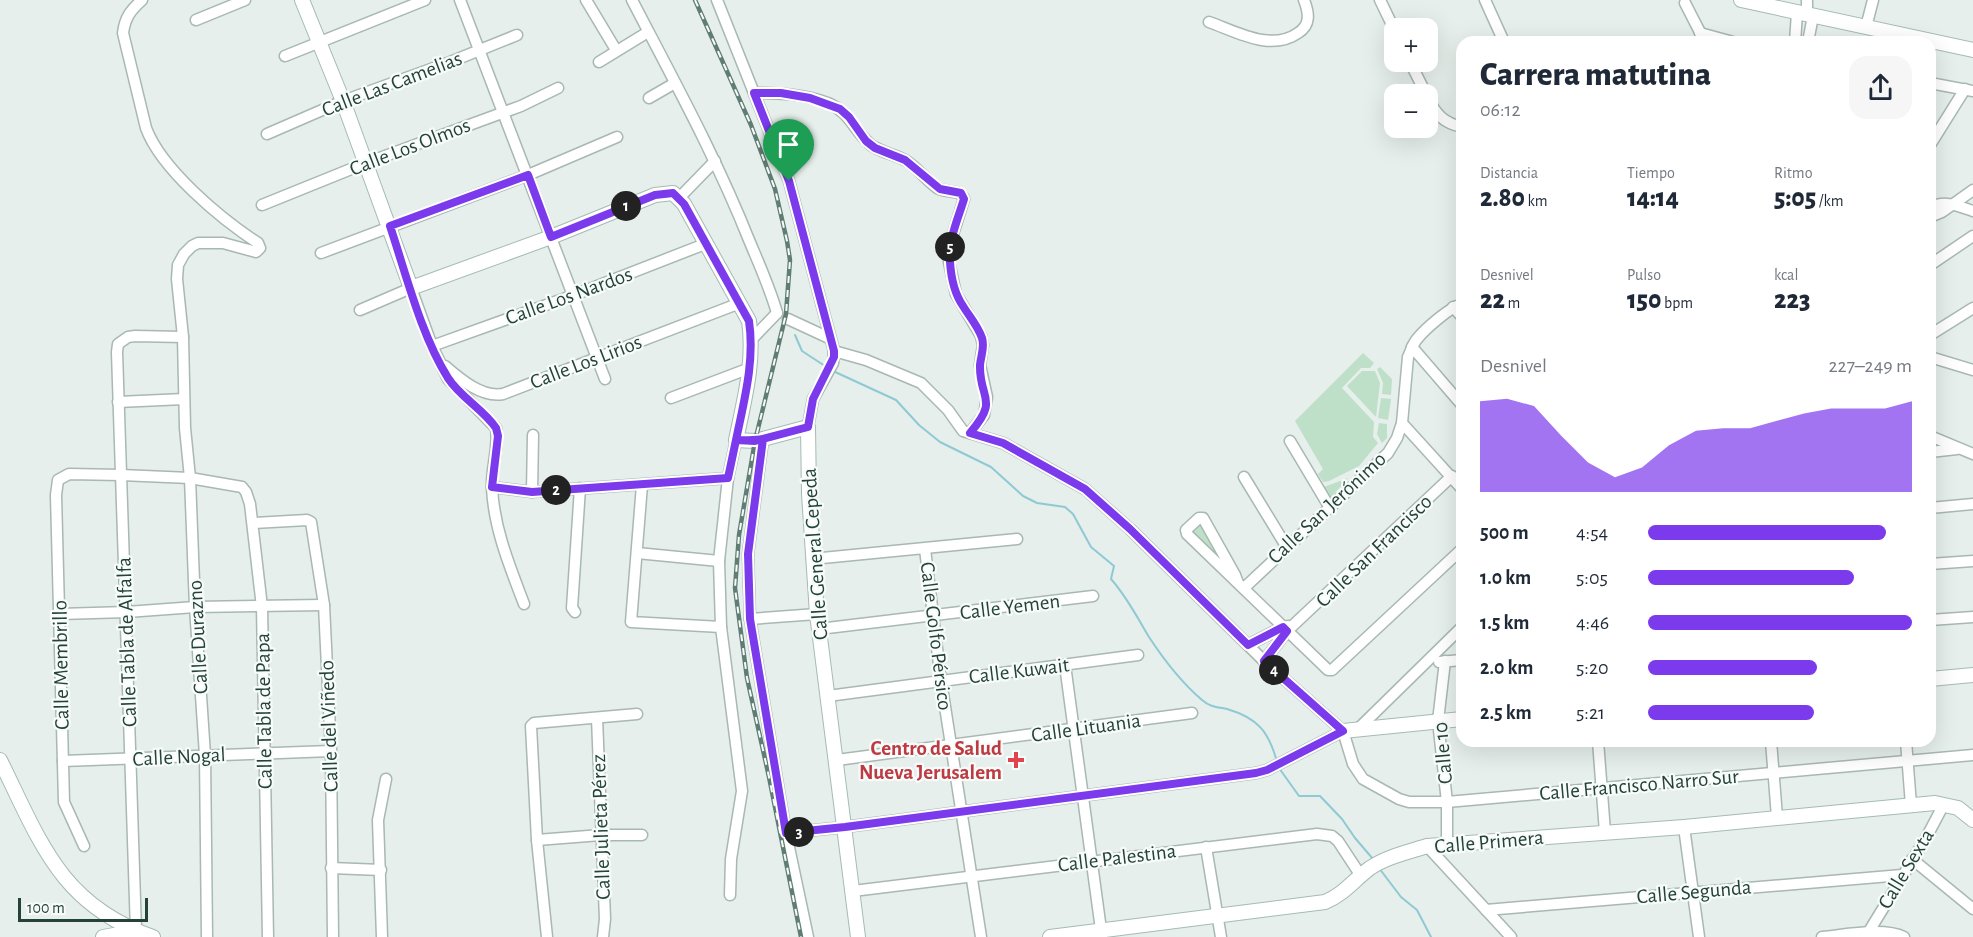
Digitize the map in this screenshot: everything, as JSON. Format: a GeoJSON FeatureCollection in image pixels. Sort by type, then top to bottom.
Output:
{"type":"FeatureCollection","features":[{"type":"Feature","properties":{"kind":"street","name":"Calle Durazno"},"geometry":{"type":"LineString","coordinates":[[142,0],[125,20],[123,33],[151,143],[180,178],[215,211],[258,243],[260,248],[256,252],[223,243],[198,243],[184,254],[178,265],[177,279],[183,337],[184,428],[190,478],[195,608],[205,755],[207,937]]}},
{"type":"Feature","properties":{"kind":"street"},"geometry":{"type":"LineString","coordinates":[[196,20],[229,3],[245,0]]}},
{"type":"Feature","properties":{"kind":"street"},"geometry":{"type":"LineString","coordinates":[[302,0],[390,226],[432,346],[451,382],[496,428],[498,436],[492,487],[498,532],[524,604]]}},
{"type":"Feature","properties":{"kind":"street"},"geometry":{"type":"LineString","coordinates":[[285,56],[425,0]]}},
{"type":"Feature","properties":{"kind":"street"},"geometry":{"type":"LineString","coordinates":[[460,0],[605,379]]}},
{"type":"Feature","properties":{"kind":"street"},"geometry":{"type":"LineString","coordinates":[[586,0],[616,50]]}},
{"type":"Feature","properties":{"kind":"street"},"geometry":{"type":"LineString","coordinates":[[632,0],[697,123],[741,218],[772,297],[782,316],[829,338]]}},
{"type":"Feature","properties":{"kind":"street","name":"Calle General Cepeda"},"geometry":{"type":"LineString","coordinates":[[717,0],[789,181],[834,351],[833,363],[813,399],[808,427],[812,559],[858,937]]}},
{"type":"Feature","properties":{"kind":"street"},"geometry":{"type":"LineString","coordinates":[[1209,22],[1257,40],[1280,41],[1300,32],[1307,26],[1308,9],[1304,0]]}},
{"type":"Feature","properties":{"kind":"street"},"geometry":{"type":"LineString","coordinates":[[1380,0],[1389,18]]}},
{"type":"Feature","properties":{"kind":"street"},"geometry":{"type":"LineString","coordinates":[[1485,0],[1501,36]]}},
{"type":"Feature","properties":{"kind":"street"},"geometry":{"type":"LineString","coordinates":[[1741,0],[1908,36]]}},
{"type":"Feature","properties":{"kind":"street"},"geometry":{"type":"LineString","coordinates":[[1807,0],[1808,36]]}},
{"type":"Feature","properties":{"kind":"street"},"geometry":{"type":"LineString","coordinates":[[1866,27],[1873,0]]}},
{"type":"Feature","properties":{"kind":"street"},"geometry":{"type":"LineString","coordinates":[[1685,3],[1702,36]]}},
{"type":"Feature","properties":{"kind":"street"},"geometry":{"type":"LineString","coordinates":[[1797,36],[1806,14]]}},
{"type":"Feature","properties":{"kind":"street"},"geometry":{"type":"LineString","coordinates":[[599,62],[648,32]]}},
{"type":"Feature","properties":{"kind":"street","name":"Calle Las Camelias"},"geometry":{"type":"LineString","coordinates":[[267,134],[343,101],[517,35]]}},
{"type":"Feature","properties":{"kind":"street"},"geometry":{"type":"LineString","coordinates":[[1936,42],[1973,50]]}},
{"type":"Feature","properties":{"kind":"street"},"geometry":{"type":"LineString","coordinates":[[649,98],[675,83]]}},
{"type":"Feature","properties":{"kind":"street"},"geometry":{"type":"LineString","coordinates":[[1936,84],[1969,90],[1936,137]]}},
{"type":"Feature","properties":{"kind":"street","name":"Calle Los Olmos"},"geometry":{"type":"LineString","coordinates":[[262,205],[366,163],[502,113],[558,88]]}},
{"type":"Feature","properties":{"kind":"street"},"geometry":{"type":"LineString","coordinates":[[754,93],[781,93],[810,98],[840,109],[849,117],[866,141],[875,148],[905,160],[940,189],[961,193],[963,196],[950,250],[950,262],[956,294],[981,336],[983,345],[980,365],[987,398],[984,415],[970,433]]}},
{"type":"Feature","properties":{"kind":"street"},"geometry":{"type":"LineString","coordinates":[[1438,115],[1456,125]]}},
{"type":"Feature","properties":{"kind":"street"},"geometry":{"type":"LineString","coordinates":[[321,253],[528,175],[617,137]]}},
{"type":"Feature","properties":{"kind":"street"},"geometry":{"type":"LineString","coordinates":[[680,198],[715,161]]}},
{"type":"Feature","properties":{"kind":"street"},"geometry":{"type":"LineString","coordinates":[[1936,214],[1973,190]]}},
{"type":"Feature","properties":{"kind":"street"},"geometry":{"type":"LineString","coordinates":[[360,310],[411,288],[551,237],[655,195],[667,192],[680,198],[740,303],[749,321],[752,339],[750,368],[728,478],[719,561],[721,627],[742,791],[731,859],[730,895]]}},
{"type":"Feature","properties":{"kind":"street"},"geometry":{"type":"LineString","coordinates":[[1936,205],[1952,203],[1973,211]]}},
{"type":"Feature","properties":{"kind":"street"},"geometry":{"type":"LineString","coordinates":[[1936,261],[1973,236]]}},
{"type":"Feature","properties":{"kind":"street","name":"Calle Los Nardos"},"geometry":{"type":"LineString","coordinates":[[432,346],[574,295],[705,244]]}},
{"type":"Feature","properties":{"kind":"street","name":"Calle Los Lirios"},"geometry":{"type":"LineString","coordinates":[[438,359],[459,378],[496,395],[740,303]]}},
{"type":"Feature","properties":{"kind":"street"},"geometry":{"type":"LineString","coordinates":[[1456,307],[1418,338],[1412,347],[1456,398]]}},
{"type":"Feature","properties":{"kind":"street"},"geometry":{"type":"LineString","coordinates":[[1936,331],[1973,308]]}},
{"type":"Feature","properties":{"kind":"street"},"geometry":{"type":"LineString","coordinates":[[752,339],[782,316]]}},
{"type":"Feature","properties":{"kind":"street","name":"Calle Tabla de Alfalfa"},"geometry":{"type":"LineString","coordinates":[[136,931],[117,352],[118,344],[128,337],[183,337]]}},
{"type":"Feature","properties":{"kind":"street","name":"Calle San Jerónimo"},"geometry":{"type":"LineString","coordinates":[[1241,586],[1330,508],[1388,453],[1397,438],[1402,423],[1408,357],[1412,347]]}},
{"type":"Feature","properties":{"kind":"street"},"geometry":{"type":"LineString","coordinates":[[834,351],[866,360],[921,383],[948,410],[960,428],[1003,443],[1085,489],[1130,529],[1264,661],[1343,731]]}},
{"type":"Feature","properties":{"kind":"street"},"geometry":{"type":"LineString","coordinates":[[1936,359],[1973,370]]}},
{"type":"Feature","properties":{"kind":"street"},"geometry":{"type":"LineString","coordinates":[[671,398],[750,368]]}},
{"type":"Feature","properties":{"kind":"street"},"geometry":{"type":"LineString","coordinates":[[118,402],[184,399]]}},
{"type":"Feature","properties":{"kind":"street"},"geometry":{"type":"LineString","coordinates":[[1402,423],[1456,481]]}},
{"type":"Feature","properties":{"kind":"street"},"geometry":{"type":"LineString","coordinates":[[736,440],[763,439],[808,427]]}},
{"type":"Feature","properties":{"kind":"street"},"geometry":{"type":"LineString","coordinates":[[532,492],[533,435]]}},
{"type":"Feature","properties":{"kind":"street"},"geometry":{"type":"LineString","coordinates":[[763,439],[748,554],[750,619],[786,833],[808,937]]}},
{"type":"Feature","properties":{"kind":"street"},"geometry":{"type":"LineString","coordinates":[[1936,439],[1973,454]]}},
{"type":"Feature","properties":{"kind":"street"},"geometry":{"type":"LineString","coordinates":[[1290,441],[1330,508]]}},
{"type":"Feature","properties":{"kind":"street"},"geometry":{"type":"LineString","coordinates":[[1936,451],[1960,449]]}},
{"type":"Feature","properties":{"kind":"street","name":"Calle Membrillo"},"geometry":{"type":"LineString","coordinates":[[84,846],[65,805],[56,495],[58,480],[69,474],[121,475]]}},
{"type":"Feature","properties":{"kind":"street"},"geometry":{"type":"LineString","coordinates":[[121,475],[190,478]]}},
{"type":"Feature","properties":{"kind":"street","name":"Calle San Francisco"},"geometry":{"type":"LineString","coordinates":[[1264,661],[1288,628],[1452,476]]}},
{"type":"Feature","properties":{"kind":"street"},"geometry":{"type":"LineString","coordinates":[[1244,477],[1286,546]]}},
{"type":"Feature","properties":{"kind":"street","name":"Calle Tabla de Papa"},"geometry":{"type":"LineString","coordinates":[[190,478],[242,487],[246,492],[253,523],[262,607],[268,937]]}},
{"type":"Feature","properties":{"kind":"street"},"geometry":{"type":"LineString","coordinates":[[492,487],[532,492],[728,478]]}},
{"type":"Feature","properties":{"kind":"street"},"geometry":{"type":"LineString","coordinates":[[642,485],[631,622],[721,627]]}},
{"type":"Feature","properties":{"kind":"street"},"geometry":{"type":"LineString","coordinates":[[575,612],[572,608],[580,488]]}},
{"type":"Feature","properties":{"kind":"street"},"geometry":{"type":"LineString","coordinates":[[1936,507],[1973,504]]}},
{"type":"Feature","properties":{"kind":"street"},"geometry":{"type":"LineString","coordinates":[[1241,586],[1203,518],[1199,518],[1186,530],[1187,534],[1241,586],[1288,628],[1328,670],[1336,668],[1456,555]]}},
{"type":"Feature","properties":{"kind":"street","name":"Calle del Viñedo"},"geometry":{"type":"LineString","coordinates":[[253,523],[307,520],[311,522],[324,605],[331,751],[333,937]]}},
{"type":"Feature","properties":{"kind":"street"},"geometry":{"type":"LineString","coordinates":[[812,559],[1017,539]]}},
{"type":"Feature","properties":{"kind":"street","name":"Calle Golfo Pérsico"},"geometry":{"type":"LineString","coordinates":[[925,549],[941,681],[981,937]]}},
{"type":"Feature","properties":{"kind":"street"},"geometry":{"type":"LineString","coordinates":[[637,553],[719,561]]}},
{"type":"Feature","properties":{"kind":"street"},"geometry":{"type":"LineString","coordinates":[[1936,564],[1973,561]]}},
{"type":"Feature","properties":{"kind":"street","name":"Calle Yemen"},"geometry":{"type":"LineString","coordinates":[[819,629],[1093,596]]}},
{"type":"Feature","properties":{"kind":"street"},"geometry":{"type":"LineString","coordinates":[[60,614],[324,605]]}},
{"type":"Feature","properties":{"kind":"street"},"geometry":{"type":"LineString","coordinates":[[750,619],[817,614]]}},
{"type":"Feature","properties":{"kind":"street"},"geometry":{"type":"LineString","coordinates":[[1936,620],[1973,617]]}},
{"type":"Feature","properties":{"kind":"street","name":"Calle San Francisco"},"geometry":{"type":"LineString","coordinates":[[1248,645],[1288,628]]}},
{"type":"Feature","properties":{"kind":"street"},"geometry":{"type":"LineString","coordinates":[[1358,729],[1456,633]]}},
{"type":"Feature","properties":{"kind":"street","name":"Calle Kuwait"},"geometry":{"type":"LineString","coordinates":[[828,696],[1138,656]]}},
{"type":"Feature","properties":{"kind":"street"},"geometry":{"type":"LineString","coordinates":[[1425,663],[1456,661]]}},
{"type":"Feature","properties":{"kind":"street","name":"Calle 10"},"geometry":{"type":"LineString","coordinates":[[1445,662],[1438,721],[1448,802],[1447,845]]}},
{"type":"Feature","properties":{"kind":"street"},"geometry":{"type":"LineString","coordinates":[[1065,665],[1102,934]]}},
{"type":"Feature","properties":{"kind":"street"},"geometry":{"type":"LineString","coordinates":[[1936,678],[1973,675]]}},
{"type":"Feature","properties":{"kind":"street","name":"Calle Lituania"},"geometry":{"type":"LineString","coordinates":[[837,760],[1192,713]]}},
{"type":"Feature","properties":{"kind":"street"},"geometry":{"type":"LineString","coordinates":[[547,937],[537,840],[530,730],[534,723],[637,714]]}},
{"type":"Feature","properties":{"kind":"street","name":"Calle Julieta Pérez"},"geometry":{"type":"LineString","coordinates":[[597,718],[605,919],[603,937]]}},
{"type":"Feature","properties":{"kind":"street"},"geometry":{"type":"LineString","coordinates":[[786,833],[1256,773],[1267,770],[1343,731],[1456,720]]}},
{"type":"Feature","properties":{"kind":"street","name":"Calle Francisco Narro Sur"},"geometry":{"type":"LineString","coordinates":[[1343,731],[1353,764],[1363,779],[1400,800],[1409,802],[1448,802],[1973,755]]}},
{"type":"Feature","properties":{"kind":"street"},"geometry":{"type":"LineString","coordinates":[[1598,747],[1605,832]]}},
{"type":"Feature","properties":{"kind":"street"},"geometry":{"type":"LineString","coordinates":[[1771,747],[1777,817]]}},
{"type":"Feature","properties":{"kind":"street"},"geometry":{"type":"LineString","coordinates":[[1906,747],[1911,805]]}},
{"type":"Feature","properties":{"kind":"street","name":"Calle Nogal"},"geometry":{"type":"LineString","coordinates":[[63,761],[331,751]]}},
{"type":"Feature","properties":{"kind":"street"},"geometry":{"type":"LineString","coordinates":[[0,760],[41,844],[67,882],[100,912],[136,931],[153,937]]}},
{"type":"Feature","properties":{"kind":"street"},"geometry":{"type":"LineString","coordinates":[[382,937],[378,820],[386,779]]}},
{"type":"Feature","properties":{"kind":"street"},"geometry":{"type":"LineString","coordinates":[[1944,804],[1958,808],[1973,820]]}},
{"type":"Feature","properties":{"kind":"street","name":"Calle Primera"},"geometry":{"type":"LineString","coordinates":[[1050,937],[1102,934],[1217,915],[1325,902],[1340,894],[1366,872],[1389,859],[1426,846],[1684,827],[1911,805],[1944,804]]}},
{"type":"Feature","properties":{"kind":"street","name":"Calle Sexta"},"geometry":{"type":"LineString","coordinates":[[1868,933],[1944,804]]}},
{"type":"Feature","properties":{"kind":"street"},"geometry":{"type":"LineString","coordinates":[[1684,827],[1699,937]]}},
{"type":"Feature","properties":{"kind":"street","name":"Calle Palestina"},"geometry":{"type":"LineString","coordinates":[[853,891],[1317,834],[1332,836],[1366,872]]}},
{"type":"Feature","properties":{"kind":"street"},"geometry":{"type":"LineString","coordinates":[[537,840],[601,835],[642,835]]}},
{"type":"Feature","properties":{"kind":"street"},"geometry":{"type":"LineString","coordinates":[[1426,846],[1511,937]]}},
{"type":"Feature","properties":{"kind":"street"},"geometry":{"type":"LineString","coordinates":[[1206,847],[1221,937]]}},
{"type":"Feature","properties":{"kind":"street"},"geometry":{"type":"LineString","coordinates":[[1912,859],[1973,909]]}},
{"type":"Feature","properties":{"kind":"street"},"geometry":{"type":"LineString","coordinates":[[332,868],[381,870]]}},
{"type":"Feature","properties":{"kind":"street","name":"Calle Segunda"},"geometry":{"type":"LineString","coordinates":[[1486,910],[1902,875]]}},
{"type":"Feature","properties":{"kind":"street"},"geometry":{"type":"LineString","coordinates":[[104,937],[136,931]]}},
{"type":"Feature","properties":{"kind":"street"},"geometry":{"type":"LineString","coordinates":[[1822,937],[1890,933],[1904,937]]}},
{"type":"Feature","properties":{"kind":"green space"},"geometry":{"type":"Polygon","coordinates":[[[1363,353],[1374,363],[1370,368],[1361,368],[1342,388],[1374,422],[1373,437],[1378,443],[1359,466],[1323,482],[1318,474],[1323,469],[1295,421],[1363,353]]]}},
{"type":"Feature","properties":{"kind":"green space"},"geometry":{"type":"Polygon","coordinates":[[[1380,367],[1392,379],[1391,395],[1382,394],[1383,383],[1377,369],[1380,367]]]}},
{"type":"Feature","properties":{"kind":"green space"},"geometry":{"type":"Polygon","coordinates":[[[1362,371],[1375,371],[1380,383],[1376,417],[1347,386],[1362,371]]]}},
{"type":"Feature","properties":{"kind":"green space"},"geometry":{"type":"Polygon","coordinates":[[[1381,398],[1391,399],[1388,420],[1378,418],[1381,398]]]}},
{"type":"Feature","properties":{"kind":"green space"},"geometry":{"type":"Polygon","coordinates":[[[1379,423],[1387,424],[1387,438],[1382,443],[1377,434],[1379,423]]]}},
{"type":"Feature","properties":{"kind":"green space"},"geometry":{"type":"Polygon","coordinates":[[[1348,478],[1328,501],[1321,488],[1348,478]]]}},
{"type":"Feature","properties":{"kind":"green space"},"geometry":{"type":"Polygon","coordinates":[[[1202,520],[1235,580],[1189,534],[1202,520]]]}},
{"type":"Feature","properties":{"kind":"waterway"},"geometry":{"type":"LineString","coordinates":[[795,335],[802,351],[825,366]]}},
{"type":"Feature","properties":{"kind":"waterway"},"geometry":{"type":"LineString","coordinates":[[833,371],[896,400],[919,425],[940,442],[991,467],[1023,496],[1037,503],[1065,507],[1073,514],[1091,547],[1114,566],[1111,579],[1173,670],[1205,702],[1247,717],[1261,728],[1270,742],[1277,762]]}},
{"type":"Feature","properties":{"kind":"waterway"},"geometry":{"type":"LineString","coordinates":[[1279,768],[1299,796],[1320,796],[1342,819],[1373,859]]}},
{"type":"Feature","properties":{"kind":"waterway"},"geometry":{"type":"LineString","coordinates":[[1379,868],[1401,897],[1417,910],[1431,937]]}},
{"type":"Feature","properties":{"kind":"railway"},"geometry":{"type":"LineString","coordinates":[[695,0],[751,125],[775,189],[790,260],[786,314],[755,441],[739,535],[735,588],[747,678],[801,937]]}},
{"type":"Feature","properties":{"kind":"place","name":"Centro de Salud Nueva Jerusalem"},"geometry":{"type":"Point","coordinates":[1016,760]}},
{"type":"Feature","properties":{"kind":"route"},"geometry":{"type":"LineString","coordinates":[[789,181],[754,93],[781,93],[810,98],[840,109],[849,117],[866,141],[875,148],[905,160],[934,186],[945,191],[961,193],[964,199],[950,250],[953,286],[981,336],[983,345],[980,365],[987,398],[984,415],[970,433],[1003,443],[1085,489],[1130,529],[1248,645],[1283,627],[1287,631],[1264,661],[1343,731],[1267,770],[1256,773],[786,833],[750,619],[748,554],[763,439],[755,441],[746,440],[736,440],[728,478],[532,492],[492,487],[498,436],[496,428],[448,379],[419,312],[390,226],[528,175],[551,237],[629,204],[667,192],[673,193],[684,204],[749,321],[752,339],[750,368],[736,440],[755,441],[808,427],[813,399],[834,357],[789,181]]}}]}
